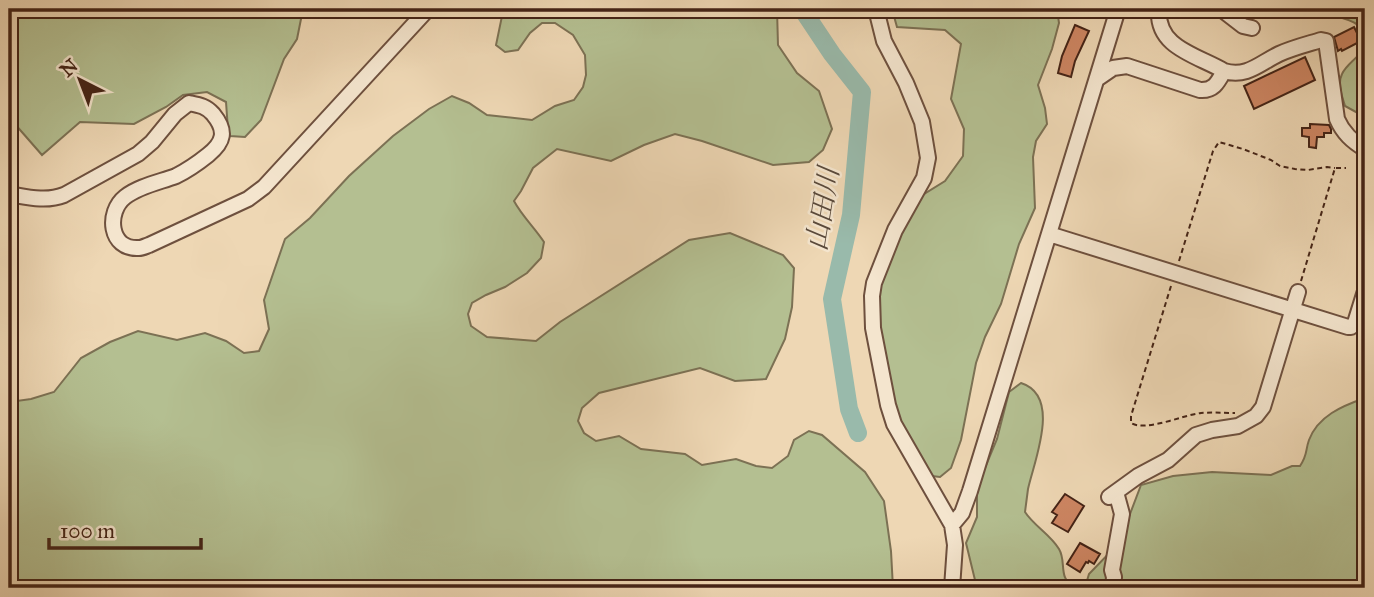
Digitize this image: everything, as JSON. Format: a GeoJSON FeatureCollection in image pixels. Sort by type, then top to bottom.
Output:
{"type":"FeatureCollection","features":[{"type":"Feature","properties":{"kind":"street"},"geometry":{"type":"LineString","coordinates":[[9,194],[45,199],[64,195],[138,154],[188,103],[206,107],[220,125],[223,135],[220,144],[194,166],[135,191],[124,198],[116,208],[113,218],[116,237],[125,246],[138,248],[149,245],[248,199],[264,187],[428,9]]}},
{"type":"Feature","properties":{"kind":"street"},"geometry":{"type":"LineString","coordinates":[[876,9],[884,41],[922,122],[928,158],[924,178],[895,230],[874,283],[873,328],[894,424],[952,525],[955,545],[952,588]]}},
{"type":"Feature","properties":{"kind":"street"},"geometry":{"type":"LineString","coordinates":[[952,525],[962,513],[970,491],[1118,9]]}},
{"type":"Feature","properties":{"kind":"street"},"geometry":{"type":"LineString","coordinates":[[1159,9],[1160,24],[1170,41],[1186,53],[1232,74],[1254,70],[1281,53],[1321,40],[1326,41],[1337,119],[1348,137],[1365,149]]}},
{"type":"Feature","properties":{"kind":"street"},"geometry":{"type":"LineString","coordinates":[[1221,9],[1243,26],[1252,27]]}},
{"type":"Feature","properties":{"kind":"street"},"geometry":{"type":"LineString","coordinates":[[1097,79],[1113,68],[1127,66],[1207,91],[1218,83],[1224,71]]}},
{"type":"Feature","properties":{"kind":"street"},"geometry":{"type":"LineString","coordinates":[[1049,234],[1351,327],[1355,323],[1365,291]]}},
{"type":"Feature","properties":{"kind":"street"},"geometry":{"type":"LineString","coordinates":[[1113,588],[1112,570],[1122,514],[1112,495],[1138,476],[1168,460],[1196,435],[1238,426],[1260,411],[1298,292]]}},
{"type":"Feature","properties":{"kind":"street"},"geometry":{"type":"LineString","coordinates":[[937,499],[961,497],[970,491]]}},
{"type":"Feature","properties":{"kind":"path"},"geometry":{"type":"LineString","coordinates":[[1298,292],[1335,167],[1346,168]]}},
{"type":"Feature","properties":{"kind":"green space"},"geometry":{"type":"Polygon","coordinates":[[[9,9],[303,9],[297,39],[284,59],[261,120],[245,137],[230,136],[226,102],[207,92],[183,95],[134,124],[80,122],[42,155],[14,123],[9,122],[9,9]]]}},
{"type":"Feature","properties":{"kind":"green space"},"geometry":{"type":"Polygon","coordinates":[[[506,9],[777,9],[778,45],[797,73],[819,91],[832,129],[823,150],[809,162],[773,165],[675,134],[611,161],[557,149],[533,168],[514,201],[544,242],[541,258],[527,273],[472,303],[468,314],[471,326],[487,337],[536,341],[560,322],[689,240],[730,233],[783,255],[794,268],[792,307],[785,339],[766,379],[735,381],[700,368],[599,393],[582,408],[578,421],[584,433],[596,441],[619,436],[641,449],[685,454],[702,465],[736,459],[772,468],[788,456],[794,440],[809,431],[822,435],[865,472],[884,501],[893,588],[9,588],[9,402],[54,392],[81,358],[138,331],[177,340],[205,333],[226,341],[244,353],[259,351],[269,329],[264,300],[285,239],[393,136],[429,109],[452,96],[487,115],[532,120],[555,106],[574,100],[583,87],[586,75],[585,55],[573,35],[555,23],[542,23],[530,33],[518,50],[505,52],[496,45],[506,9]]]}},
{"type":"Feature","properties":{"kind":"green space"},"geometry":{"type":"Polygon","coordinates":[[[892,9],[1057,9],[1059,23],[1038,85],[1047,124],[1036,141],[1033,157],[1035,208],[1019,244],[1001,304],[976,363],[961,440],[951,468],[940,477],[932,476],[897,422],[872,286],[921,196],[945,181],[963,156],[964,129],[951,99],[961,44],[945,30],[897,27],[892,9]]]}},
{"type":"Feature","properties":{"kind":"green space"},"geometry":{"type":"Polygon","coordinates":[[[1326,9],[1365,9],[1365,117],[1345,106],[1340,86],[1345,70],[1363,47],[1363,32],[1356,24],[1326,9]]]}},
{"type":"Feature","properties":{"kind":"green space"},"geometry":{"type":"Polygon","coordinates":[[[1021,383],[1033,390],[1040,401],[1043,415],[1025,512],[1059,549],[1066,580],[1075,588],[973,588],[975,580],[966,543],[977,517],[977,487],[997,439],[1009,392],[1021,383]]]}},
{"type":"Feature","properties":{"kind":"green space"},"geometry":{"type":"Polygon","coordinates":[[[1365,398],[1365,588],[1080,588],[1086,584],[1089,574],[1119,543],[1141,485],[1173,476],[1212,472],[1271,475],[1292,466],[1300,466],[1318,424],[1340,408],[1365,398]]]}},
{"type":"Feature","properties":{"kind":"building"},"geometry":{"type":"Polygon","coordinates":[[[1075,25],[1089,31],[1075,61],[1071,77],[1058,73],[1075,25]]]}},
{"type":"Feature","properties":{"kind":"building"},"geometry":{"type":"Polygon","coordinates":[[[1354,27],[1361,41],[1338,51],[1334,37],[1354,27]]]}},
{"type":"Feature","properties":{"kind":"building"},"geometry":{"type":"Polygon","coordinates":[[[1305,57],[1315,80],[1254,109],[1244,86],[1305,57]]]}},
{"type":"Feature","properties":{"kind":"building"},"geometry":{"type":"Polygon","coordinates":[[[1310,124],[1329,125],[1331,129],[1331,133],[1324,133],[1324,137],[1317,137],[1316,148],[1309,147],[1309,137],[1302,136],[1302,128],[1310,128],[1310,124]]]}},
{"type":"Feature","properties":{"kind":"building"},"geometry":{"type":"Polygon","coordinates":[[[1065,494],[1084,506],[1068,532],[1052,523],[1057,515],[1052,512],[1065,494]]]}},
{"type":"Feature","properties":{"kind":"building"},"geometry":{"type":"Polygon","coordinates":[[[1080,543],[1100,554],[1094,564],[1086,562],[1080,572],[1067,564],[1080,543]]]}},
{"type":"Feature","properties":{"kind":"waterway","name":"山田川"},"geometry":{"type":"LineString","coordinates":[[802,9],[862,92],[851,215],[832,299],[849,409],[858,433]]}}]}
